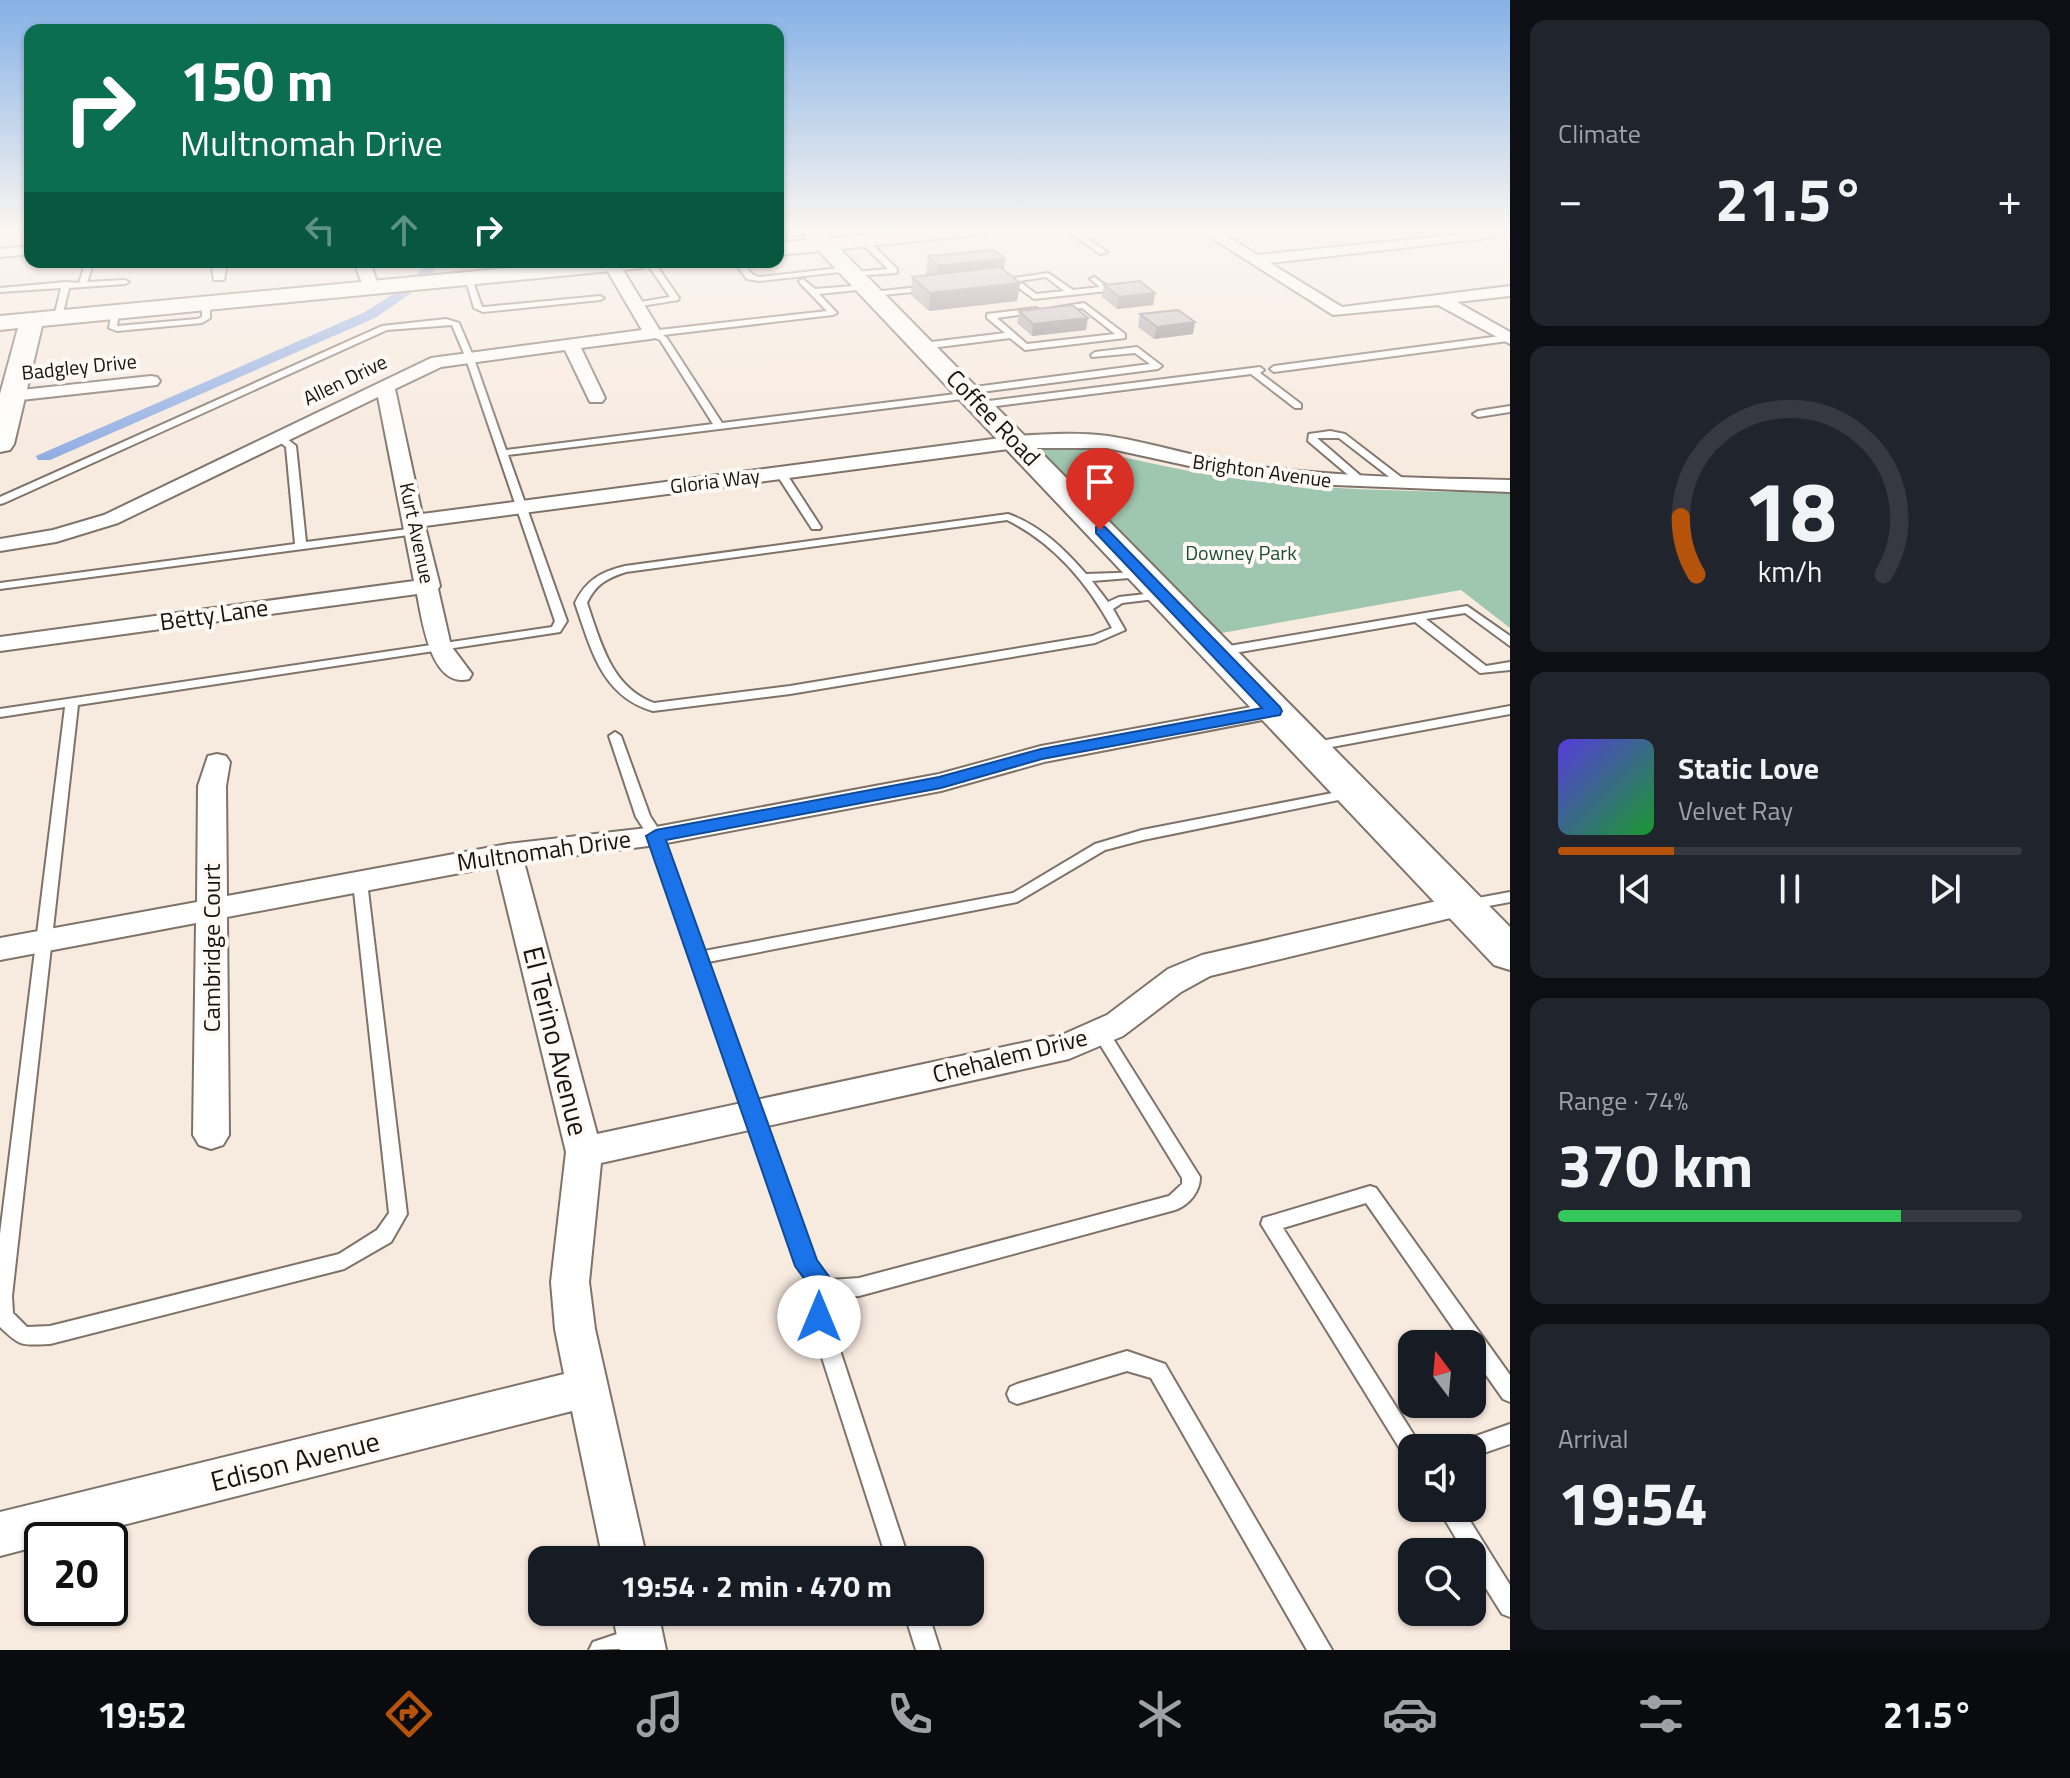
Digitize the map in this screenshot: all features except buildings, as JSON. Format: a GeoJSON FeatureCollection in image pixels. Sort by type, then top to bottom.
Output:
{"type":"FeatureCollection","features":[{"type":"Feature","properties":{"kind":"street"},"geometry":{"type":"LineString","coordinates":[[0,323],[186,305]]}},
{"type":"Feature","properties":{"kind":"street"},"geometry":{"type":"LineString","coordinates":[[638,305],[651,329],[650,334]]}},
{"type":"Feature","properties":{"kind":"street","name":"Coffee Road"},"geometry":{"type":"LineString","coordinates":[[890,305],[923,346],[1510,954]]}},
{"type":"Feature","properties":{"kind":"street"},"geometry":{"type":"LineString","coordinates":[[1328,305],[1339,312],[1393,305]]}},
{"type":"Feature","properties":{"kind":"street"},"geometry":{"type":"LineString","coordinates":[[1451,305],[1506,334]]}},
{"type":"Feature","properties":{"kind":"street"},"geometry":{"type":"LineString","coordinates":[[0,444],[14,369],[45,319]]}},
{"type":"Feature","properties":{"kind":"street","name":"Allen Drive"},"geometry":{"type":"LineString","coordinates":[[0,545],[56,536],[111,519],[424,366],[469,356],[650,334]]}},
{"type":"Feature","properties":{"kind":"street"},"geometry":{"type":"LineString","coordinates":[[571,345],[596,398]]}},
{"type":"Feature","properties":{"kind":"street","name":"Badgley Drive"},"geometry":{"type":"LineString","coordinates":[[6,408],[151,381]]}},
{"type":"Feature","properties":{"kind":"street","name":"Kurt Avenue"},"geometry":{"type":"LineString","coordinates":[[385,386],[429,586],[439,647],[460,674]]}},
{"type":"Feature","properties":{"kind":"street","name":"Brighton Avenue"},"geometry":{"type":"LineString","coordinates":[[1016,442],[1070,439],[1108,442],[1241,470],[1364,483],[1510,486]]}},
{"type":"Feature","properties":{"kind":"street","name":"Gloria Way"},"geometry":{"type":"LineString","coordinates":[[415,526],[520,506],[1016,442]]}},
{"type":"Feature","properties":{"kind":"street","name":"Betty Lane"},"geometry":{"type":"LineString","coordinates":[[0,644],[429,586]]}},
{"type":"Feature","properties":{"kind":"street","name":"Multnomah Drive"},"geometry":{"type":"LineString","coordinates":[[0,949],[213,912],[565,844],[656,836],[941,782],[1041,754],[1274,711]]}},
{"type":"Feature","properties":{"kind":"street","name":"Cambridge Court"},"geometry":{"type":"LineString","coordinates":[[211,1135],[212,786],[217,762]]}},
{"type":"Feature","properties":{"kind":"street","name":"El Terino Avenue"},"geometry":{"type":"LineString","coordinates":[[508,854],[584,1152],[570,1282],[575,1329],[622,1546]]}},
{"type":"Feature","properties":{"kind":"street","name":"Chehalem Drive"},"geometry":{"type":"LineString","coordinates":[[584,1152],[1069,1046],[1101,1033],[1127,1017],[1164,985],[1202,966],[1463,905]]}},
{"type":"Feature","properties":{"kind":"street","name":"Edison Avenue"},"geometry":{"type":"LineString","coordinates":[[0,1534],[590,1387]]}},
{"type":"Feature","properties":{"kind":"lane"},"geometry":{"type":"LineString","coordinates":[[45,319],[53,305]]}},
{"type":"Feature","properties":{"kind":"lane"},"geometry":{"type":"LineString","coordinates":[[477,305],[483,310],[532,305]]}},
{"type":"Feature","properties":{"kind":"lane"},"geometry":{"type":"LineString","coordinates":[[650,334],[833,313],[825,305]]}},
{"type":"Feature","properties":{"kind":"lane"},"geometry":{"type":"LineString","coordinates":[[923,346],[1012,335],[1025,347],[1122,336],[1084,305],[990,316],[1012,335]]}},
{"type":"Feature","properties":{"kind":"lane"},"geometry":{"type":"LineString","coordinates":[[0,501],[385,328],[446,321],[455,323],[469,356],[561,625],[556,630],[0,713]]}},
{"type":"Feature","properties":{"kind":"lane"},"geometry":{"type":"LineString","coordinates":[[650,334],[663,338],[719,426]]}},
{"type":"Feature","properties":{"kind":"lane"},"geometry":{"type":"LineString","coordinates":[[1274,369],[1506,334]]}},
{"type":"Feature","properties":{"kind":"lane"},"geometry":{"type":"LineString","coordinates":[[973,397],[1158,366],[1137,350],[1095,355]]}},
{"type":"Feature","properties":{"kind":"lane"},"geometry":{"type":"LineString","coordinates":[[502,453],[973,397],[1256,371],[1298,406]]}},
{"type":"Feature","properties":{"kind":"lane"},"geometry":{"type":"LineString","coordinates":[[1478,414],[1510,409]]}},
{"type":"Feature","properties":{"kind":"lane"},"geometry":{"type":"LineString","coordinates":[[1364,483],[1313,441],[1312,436],[1342,436],[1405,484]]}},
{"type":"Feature","properties":{"kind":"lane"},"geometry":{"type":"LineString","coordinates":[[279,437],[291,446],[301,546]]}},
{"type":"Feature","properties":{"kind":"lane"},"geometry":{"type":"LineString","coordinates":[[780,472],[816,527]]}},
{"type":"Feature","properties":{"kind":"lane"},"geometry":{"type":"LineString","coordinates":[[1008,517],[1024,523],[1043,537],[1081,578],[1108,607],[1119,630],[1095,639],[790,690],[653,707],[635,703],[618,688],[601,658],[581,603],[589,585],[606,574],[625,569],[1008,517]]}},
{"type":"Feature","properties":{"kind":"lane"},"geometry":{"type":"LineString","coordinates":[[0,586],[301,546],[415,526]]}},
{"type":"Feature","properties":{"kind":"lane"},"geometry":{"type":"LineString","coordinates":[[1081,578],[1153,585]]}},
{"type":"Feature","properties":{"kind":"lane"},"geometry":{"type":"LineString","coordinates":[[1108,607],[1153,585]]}},
{"type":"Feature","properties":{"kind":"lane"},"geometry":{"type":"LineString","coordinates":[[1217,652],[1467,609],[1510,642]]}},
{"type":"Feature","properties":{"kind":"lane"},"geometry":{"type":"LineString","coordinates":[[1416,617],[1484,670],[1510,666]]}},
{"type":"Feature","properties":{"kind":"lane"},"geometry":{"type":"LineString","coordinates":[[72,703],[2,1296],[3,1317],[23,1336],[50,1335],[344,1261],[384,1236],[398,1214],[360,882]]}},
{"type":"Feature","properties":{"kind":"lane"},"geometry":{"type":"LineString","coordinates":[[1310,747],[1510,710]]}},
{"type":"Feature","properties":{"kind":"lane"},"geometry":{"type":"LineString","coordinates":[[615,736],[643,817],[656,836],[807,1266],[826,1289]]}},
{"type":"Feature","properties":{"kind":"lane"},"geometry":{"type":"LineString","coordinates":[[698,958],[1017,897],[1100,847],[1142,835],[1354,793]]}},
{"type":"Feature","properties":{"kind":"lane"},"geometry":{"type":"LineString","coordinates":[[1463,905],[1510,897]]}},
{"type":"Feature","properties":{"kind":"lane"},"geometry":{"type":"LineString","coordinates":[[826,1289],[859,1287],[1175,1202],[1191,1187],[1191,1177],[1101,1033]]}},
{"type":"Feature","properties":{"kind":"lane"},"geometry":{"type":"LineString","coordinates":[[1402,1434],[1270,1224],[1370,1194],[1510,1392]]}},
{"type":"Feature","properties":{"kind":"lane"},"geometry":{"type":"LineString","coordinates":[[826,1289],[819,1317],[893,1546]]}},
{"type":"Feature","properties":{"kind":"lane"},"geometry":{"type":"LineString","coordinates":[[1017,1394],[1127,1361],[1158,1371],[1320,1650]]}},
{"type":"Feature","properties":{"kind":"lane"},"geometry":{"type":"LineString","coordinates":[[1486,1442],[1510,1434]]}},
{"type":"Feature","properties":{"kind":"lane"},"geometry":{"type":"LineString","coordinates":[[1458,1522],[1510,1606]]}},
{"type":"Feature","properties":{"kind":"lane"},"geometry":{"type":"LineString","coordinates":[[920,1626],[928,1650]]}},
{"type":"Feature","properties":{"kind":"green space","name":"Downey Park"},"geometry":{"type":"Polygon","coordinates":[[[1060,447],[1217,476],[1290,485],[1510,493],[1510,628],[1461,590],[1216,634],[1036,450],[1060,447]]]}},
{"type":"Feature","properties":{"kind":"waterway"},"geometry":{"type":"LineString","coordinates":[[44,456],[370,315],[386,305]]}},
{"type":"Feature","properties":{"kind":"route"},"geometry":{"type":"LineString","coordinates":[[819,1317],[826,1289],[807,1266],[656,836],[941,782],[1041,754],[1274,711],[1100,530]]}}]}
